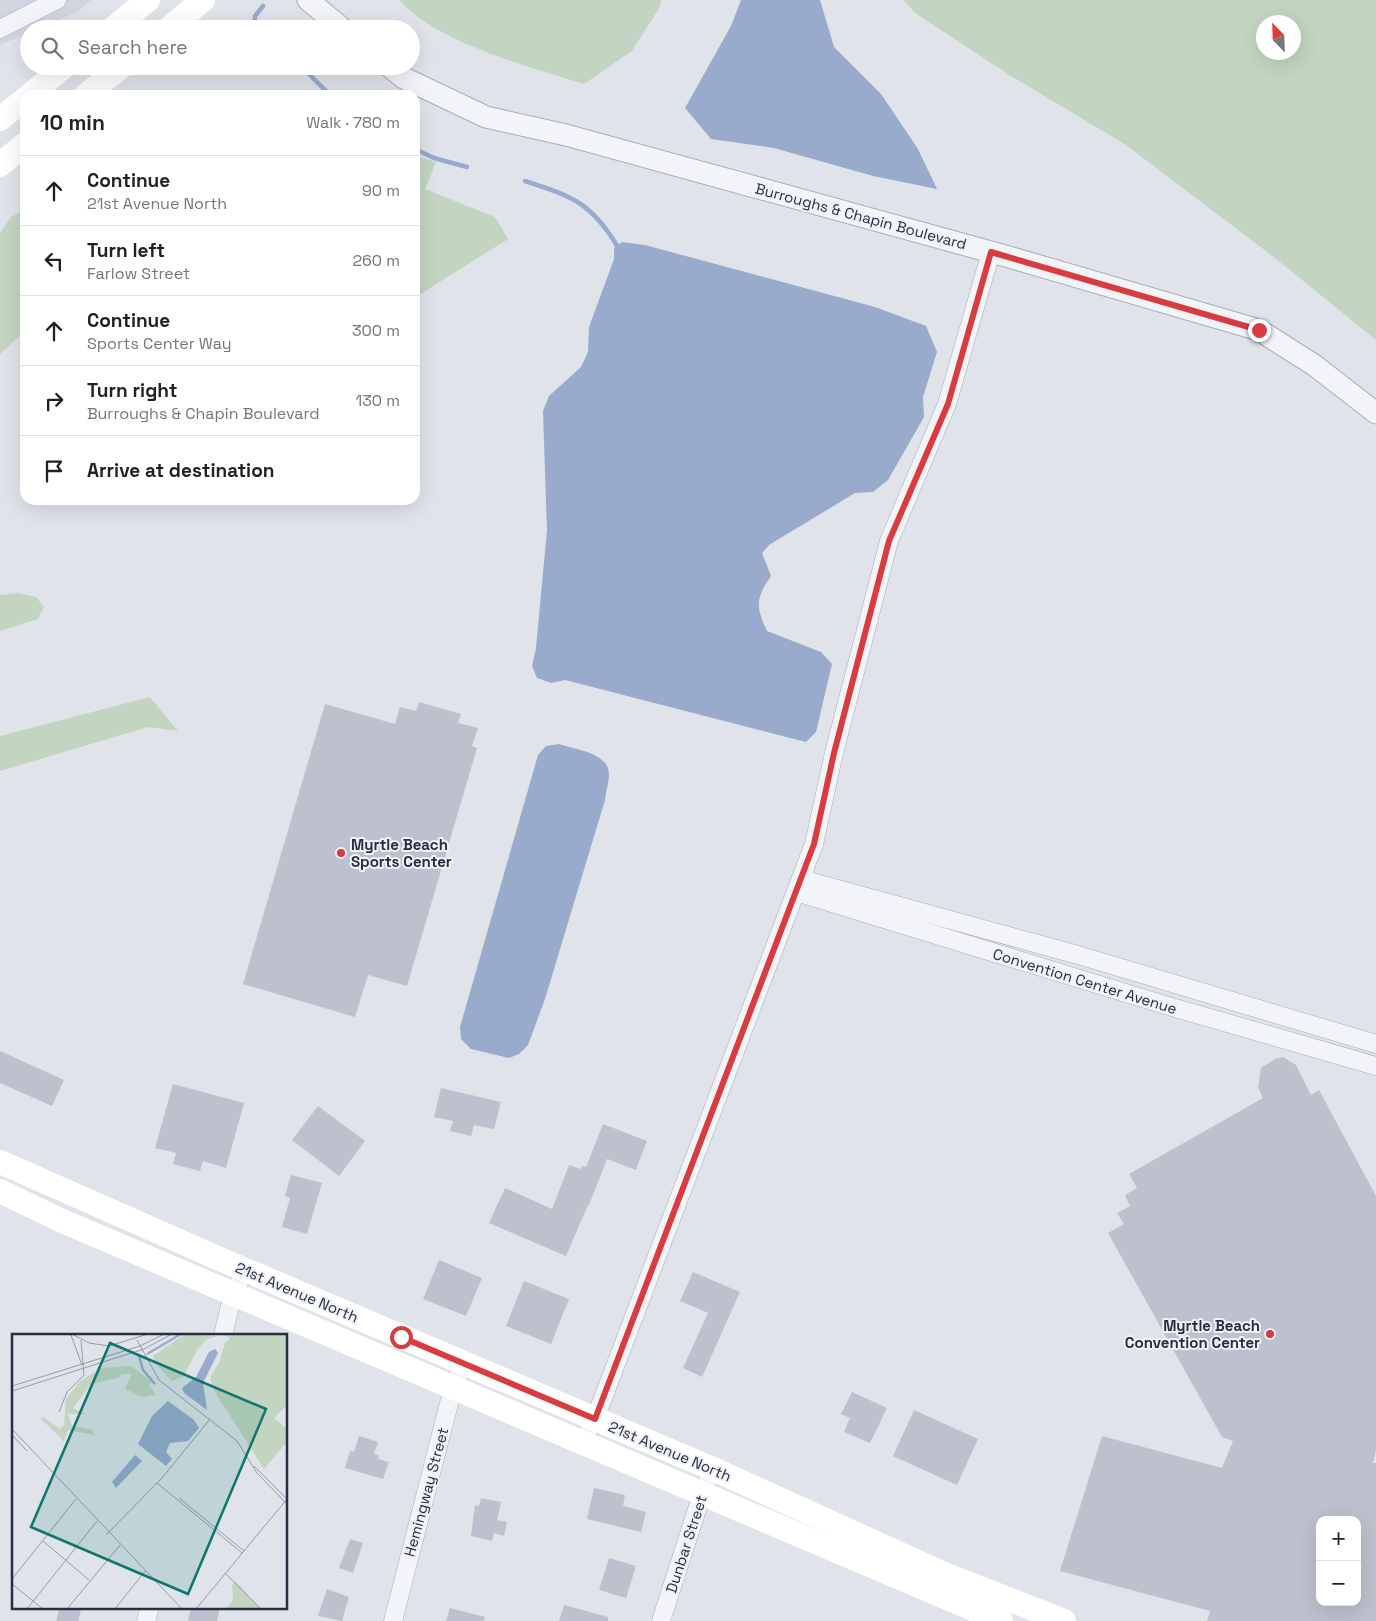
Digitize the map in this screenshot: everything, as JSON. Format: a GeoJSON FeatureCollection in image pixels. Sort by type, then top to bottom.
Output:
{"type":"FeatureCollection","features":[{"type":"Feature","properties":{"kind":"main road"},"geometry":{"type":"LineString","coordinates":[[123,20],[148,0]]}},
{"type":"Feature","properties":{"kind":"main road"},"geometry":{"type":"LineString","coordinates":[[179,20],[203,0]]}},
{"type":"Feature","properties":{"kind":"main road"},"geometry":{"type":"LineString","coordinates":[[36,90],[54,75]]}},
{"type":"Feature","properties":{"kind":"main road"},"geometry":{"type":"LineString","coordinates":[[92,90],[111,75]]}},
{"type":"Feature","properties":{"kind":"main road"},"geometry":{"type":"LineString","coordinates":[[0,119],[20,103]]}},
{"type":"Feature","properties":{"kind":"main road"},"geometry":{"type":"LineString","coordinates":[[0,164],[20,148]]}},
{"type":"Feature","properties":{"kind":"main road","name":"21st Avenue North"},"geometry":{"type":"LineString","coordinates":[[0,1162],[464,1364],[713,1469],[944,1574],[977,1607],[1064,1621]]}},
{"type":"Feature","properties":{"kind":"main road","name":"21st Avenue North"},"geometry":{"type":"LineString","coordinates":[[0,1191],[60,1220],[582,1443],[977,1607],[1001,1621]]}},
{"type":"Feature","properties":{"kind":"street"},"geometry":{"type":"LineString","coordinates":[[0,29],[57,0]]}},
{"type":"Feature","properties":{"kind":"street"},"geometry":{"type":"LineString","coordinates":[[308,0],[332,20]]}},
{"type":"Feature","properties":{"kind":"street","name":"Burroughs & Chapin Boulevard"},"geometry":{"type":"LineString","coordinates":[[400,75],[486,117],[566,135],[991,252],[1259,330],[1314,365],[1376,413]]}},
{"type":"Feature","properties":{"kind":"street"},"geometry":{"type":"LineString","coordinates":[[582,1443],[595,1419],[814,844],[834,753],[889,541],[948,404],[991,252]]}},
{"type":"Feature","properties":{"kind":"street","name":"Convention Center Avenue"},"geometry":{"type":"LineString","coordinates":[[798,886],[1078,955],[1376,1044]]}},
{"type":"Feature","properties":{"kind":"street","name":"Convention Center Avenue"},"geometry":{"type":"LineString","coordinates":[[798,886],[1164,1005],[1376,1066]]}},
{"type":"Feature","properties":{"kind":"street"},"geometry":{"type":"LineString","coordinates":[[223,1334],[233,1294],[246,1269]]}},
{"type":"Feature","properties":{"kind":"street"},"geometry":{"type":"LineString","coordinates":[[336,1338],[346,1313]]}},
{"type":"Feature","properties":{"kind":"street","name":"Hemingway Street"},"geometry":{"type":"LineString","coordinates":[[393,1621],[454,1388],[464,1364]]}},
{"type":"Feature","properties":{"kind":"street","name":"Dunbar Street"},"geometry":{"type":"LineString","coordinates":[[661,1621],[702,1494],[713,1469]]}},
{"type":"Feature","properties":{"kind":"street"},"geometry":{"type":"LineString","coordinates":[[146,1621],[150,1608]]}},
{"type":"Feature","properties":{"kind":"shaded area"},"geometry":{"type":"Polygon","coordinates":[[[0,0],[91,0],[77,12],[59,20],[20,20],[20,37],[0,45],[0,0]]]}},
{"type":"Feature","properties":{"kind":"green space"},"geometry":{"type":"Polygon","coordinates":[[[399,0],[662,0],[658,10],[632,51],[584,84],[511,61],[460,41],[416,16],[399,0]]]}},
{"type":"Feature","properties":{"kind":"green space"},"geometry":{"type":"Polygon","coordinates":[[[904,0],[1376,0],[1376,340],[1275,258],[1126,145],[1011,76],[915,13],[904,0]]]}},
{"type":"Feature","properties":{"kind":"green space"},"geometry":{"type":"Polygon","coordinates":[[[420,157],[436,162],[425,189],[495,217],[508,239],[420,294],[420,157]]]}},
{"type":"Feature","properties":{"kind":"green space"},"geometry":{"type":"Polygon","coordinates":[[[20,212],[20,336],[0,354],[0,233],[11,217],[20,212]]]}},
{"type":"Feature","properties":{"kind":"green space"},"geometry":{"type":"Polygon","coordinates":[[[18,593],[36,597],[44,607],[38,619],[0,631],[0,595],[18,593]]]}},
{"type":"Feature","properties":{"kind":"green space"},"geometry":{"type":"Polygon","coordinates":[[[150,697],[178,731],[148,727],[0,771],[0,736],[150,697]]]}},
{"type":"Feature","properties":{"kind":"water"},"geometry":{"type":"Polygon","coordinates":[[[741,0],[820,0],[834,47],[881,94],[918,149],[937,189],[873,176],[774,148],[711,139],[685,108],[731,26],[741,0]]]}},
{"type":"Feature","properties":{"kind":"water"},"geometry":{"type":"Polygon","coordinates":[[[622,242],[645,245],[875,307],[926,326],[937,352],[923,397],[924,417],[888,480],[873,492],[855,493],[769,545],[762,553],[771,576],[762,590],[759,602],[760,615],[767,631],[821,652],[832,664],[816,732],[806,742],[565,680],[551,683],[537,678],[532,666],[536,648],[547,530],[543,411],[549,396],[581,367],[588,352],[589,327],[614,259],[614,248],[622,242]]]}},
{"type":"Feature","properties":{"kind":"water"},"geometry":{"type":"Polygon","coordinates":[[[559,744],[600,758],[608,768],[608,784],[605,800],[545,999],[528,1045],[519,1054],[509,1058],[471,1049],[461,1039],[460,1027],[538,755],[546,746],[559,744]]]}},
{"type":"Feature","properties":{"kind":"building","name":"Myrtle Beach Sports Center"},"geometry":{"type":"Polygon","coordinates":[[[419,702],[461,714],[458,723],[478,728],[472,746],[477,748],[407,986],[368,975],[355,1017],[243,984],[325,704],[395,724],[400,707],[416,711],[419,702]]]}},
{"type":"Feature","properties":{"kind":"building"},"geometry":{"type":"Polygon","coordinates":[[[0,1051],[64,1080],[52,1106],[0,1083],[0,1051]]]}},
{"type":"Feature","properties":{"kind":"building","name":"Myrtle Beach Convention Center"},"geometry":{"type":"Polygon","coordinates":[[[1283,1057],[1296,1065],[1311,1095],[1319,1090],[1376,1196],[1376,1450],[1373,1463],[1376,1463],[1376,1621],[1207,1621],[1210,1611],[1060,1571],[1102,1436],[1222,1468],[1233,1441],[1222,1437],[1108,1233],[1124,1224],[1117,1213],[1130,1206],[1125,1195],[1137,1188],[1129,1174],[1263,1098],[1258,1087],[1261,1068],[1275,1059],[1283,1057]]]}},
{"type":"Feature","properties":{"kind":"building"},"geometry":{"type":"Polygon","coordinates":[[[173,1084],[244,1103],[226,1168],[203,1161],[200,1171],[173,1164],[176,1153],[155,1148],[173,1084]]]}},
{"type":"Feature","properties":{"kind":"building"},"geometry":{"type":"Polygon","coordinates":[[[441,1088],[501,1102],[494,1129],[474,1125],[471,1136],[450,1131],[453,1121],[434,1117],[441,1088]]]}},
{"type":"Feature","properties":{"kind":"building"},"geometry":{"type":"Polygon","coordinates":[[[318,1106],[365,1141],[339,1176],[292,1140],[318,1106]]]}},
{"type":"Feature","properties":{"kind":"building"},"geometry":{"type":"Polygon","coordinates":[[[603,1124],[647,1141],[636,1170],[607,1159],[566,1256],[489,1223],[505,1188],[552,1209],[569,1165],[581,1169],[582,1166],[586,1167],[603,1124]]]}},
{"type":"Feature","properties":{"kind":"building"},"geometry":{"type":"Polygon","coordinates":[[[291,1175],[322,1183],[307,1234],[282,1227],[290,1198],[285,1196],[291,1175]]]}},
{"type":"Feature","properties":{"kind":"building"},"geometry":{"type":"Polygon","coordinates":[[[439,1260],[482,1278],[466,1316],[423,1299],[439,1260]]]}},
{"type":"Feature","properties":{"kind":"building"},"geometry":{"type":"Polygon","coordinates":[[[693,1272],[740,1292],[702,1377],[683,1368],[708,1313],[680,1301],[693,1272]]]}},
{"type":"Feature","properties":{"kind":"building"},"geometry":{"type":"Polygon","coordinates":[[[524,1281],[569,1299],[551,1344],[506,1326],[524,1281]]]}},
{"type":"Feature","properties":{"kind":"building"},"geometry":{"type":"Polygon","coordinates":[[[852,1392],[887,1408],[870,1443],[844,1432],[850,1418],[841,1414],[852,1392]]]}},
{"type":"Feature","properties":{"kind":"building"},"geometry":{"type":"Polygon","coordinates":[[[914,1410],[978,1439],[957,1485],[893,1456],[914,1410]]]}},
{"type":"Feature","properties":{"kind":"building"},"geometry":{"type":"Polygon","coordinates":[[[359,1436],[378,1442],[374,1454],[379,1456],[378,1459],[389,1462],[383,1479],[345,1468],[350,1451],[354,1452],[359,1436]]]}},
{"type":"Feature","properties":{"kind":"building"},"geometry":{"type":"Polygon","coordinates":[[[594,1488],[625,1495],[623,1506],[646,1512],[641,1532],[587,1519],[594,1488]]]}},
{"type":"Feature","properties":{"kind":"building"},"geometry":{"type":"Polygon","coordinates":[[[481,1498],[501,1502],[497,1520],[507,1522],[504,1536],[494,1533],[492,1541],[471,1536],[475,1505],[479,1506],[481,1498]]]}},
{"type":"Feature","properties":{"kind":"building"},"geometry":{"type":"Polygon","coordinates":[[[350,1539],[363,1543],[353,1573],[339,1568],[350,1539]]]}},
{"type":"Feature","properties":{"kind":"building"},"geometry":{"type":"Polygon","coordinates":[[[609,1558],[636,1566],[626,1598],[599,1590],[609,1558]]]}},
{"type":"Feature","properties":{"kind":"building"},"geometry":{"type":"Polygon","coordinates":[[[327,1589],[349,1597],[342,1621],[318,1616],[327,1589]]]}},
{"type":"Feature","properties":{"kind":"building"},"geometry":{"type":"Polygon","coordinates":[[[564,1605],[608,1617],[608,1621],[559,1621],[564,1605]]]}},
{"type":"Feature","properties":{"kind":"building"},"geometry":{"type":"Polygon","coordinates":[[[60,1608],[81,1610],[78,1621],[56,1621],[60,1608]]]}},
{"type":"Feature","properties":{"kind":"building"},"geometry":{"type":"Polygon","coordinates":[[[191,1608],[220,1608],[217,1621],[188,1621],[191,1608]]]}},
{"type":"Feature","properties":{"kind":"building"},"geometry":{"type":"Polygon","coordinates":[[[450,1608],[485,1617],[484,1621],[446,1621],[450,1608]]]}},
{"type":"Feature","properties":{"kind":"waterway"},"geometry":{"type":"LineString","coordinates":[[255,20],[255,16],[263,6]]}},
{"type":"Feature","properties":{"kind":"waterway"},"geometry":{"type":"LineString","coordinates":[[310,75],[325,90]]}},
{"type":"Feature","properties":{"kind":"waterway"},"geometry":{"type":"LineString","coordinates":[[420,151],[434,158],[467,167]]}},
{"type":"Feature","properties":{"kind":"waterway"},"geometry":{"type":"LineString","coordinates":[[525,181],[569,197],[590,211],[600,221],[619,249]]}},
{"type":"Feature","properties":{"kind":"place","name":"Myrtle Beach Sports Center"},"geometry":{"type":"Point","coordinates":[341,853]}},
{"type":"Feature","properties":{"kind":"place","name":"Myrtle Beach Convention Center"},"geometry":{"type":"Point","coordinates":[1270,1334]}},
{"type":"Feature","properties":{"kind":"route"},"geometry":{"type":"LineString","coordinates":[[401,1337],[595,1419],[814,844],[834,753],[889,541],[948,404],[991,252],[1259,330]]}}]}
